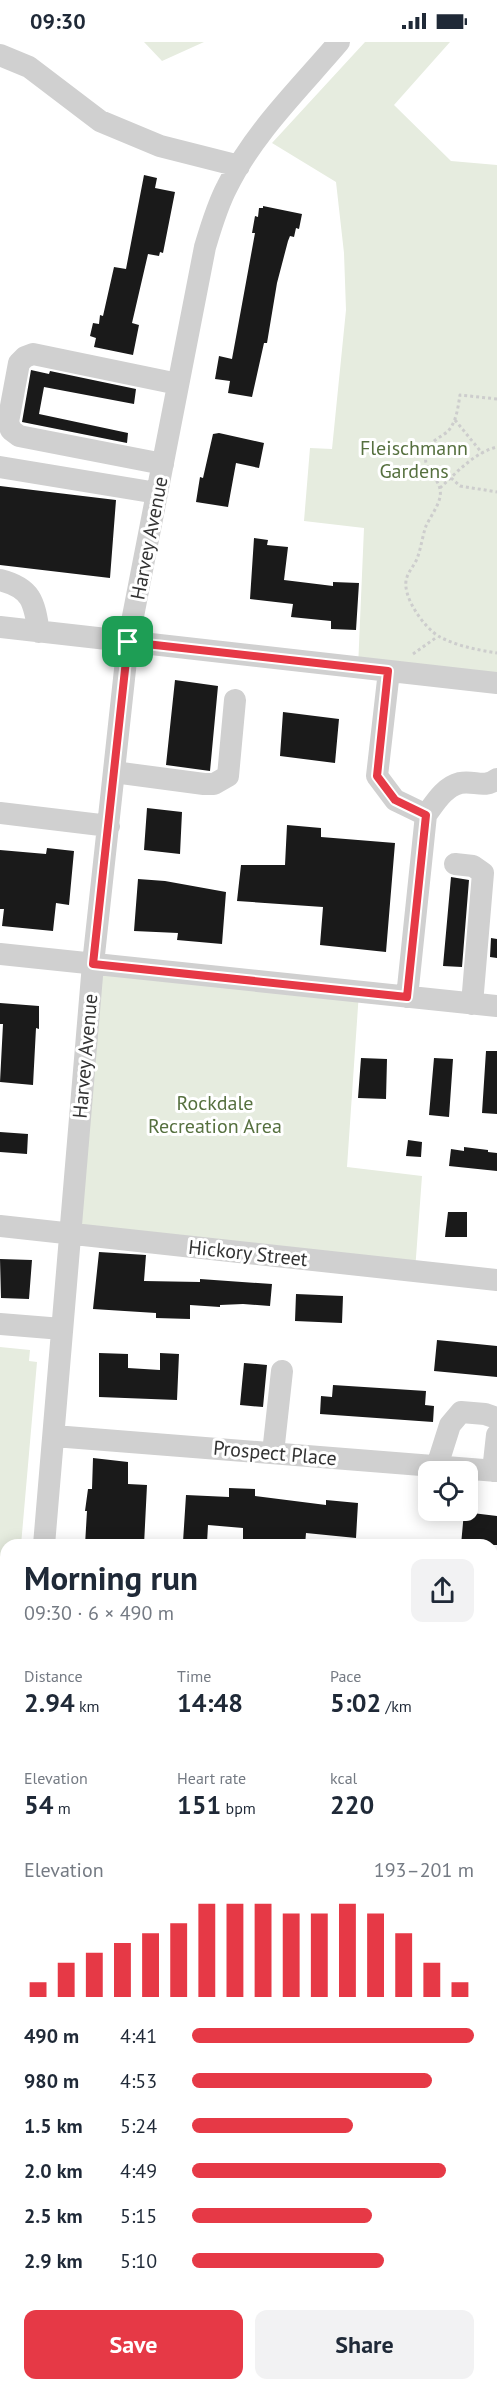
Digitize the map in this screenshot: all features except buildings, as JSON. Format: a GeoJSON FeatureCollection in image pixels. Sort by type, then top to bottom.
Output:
{"type":"FeatureCollection","features":[{"type":"Feature","properties":{"kind":"street","name":"Harvey Avenue"},"geometry":{"type":"LineString","coordinates":[[45,1539],[93,964],[128,642],[178,384],[205,247],[218,207],[238,166],[266,127],[339,42]]}},
{"type":"Feature","properties":{"kind":"street"},"geometry":{"type":"LineString","coordinates":[[0,55],[29,68],[100,121],[160,146],[238,166]]}},
{"type":"Feature","properties":{"kind":"street"},"geometry":{"type":"LineString","coordinates":[[163,464],[19,436],[11,430],[8,422],[20,363],[25,357],[33,354],[178,384]]}},
{"type":"Feature","properties":{"kind":"street"},"geometry":{"type":"LineString","coordinates":[[0,467],[157,493]]}},
{"type":"Feature","properties":{"kind":"street"},"geometry":{"type":"LineString","coordinates":[[0,580],[24,589],[31,598],[39,632]]}},
{"type":"Feature","properties":{"kind":"street"},"geometry":{"type":"LineString","coordinates":[[0,627],[497,683]]}},
{"type":"Feature","properties":{"kind":"street"},"geometry":{"type":"LineString","coordinates":[[388,671],[377,776],[395,800],[426,815]]}},
{"type":"Feature","properties":{"kind":"street"},"geometry":{"type":"LineString","coordinates":[[114,772],[204,784],[214,784],[228,776],[235,700]]}},
{"type":"Feature","properties":{"kind":"street"},"geometry":{"type":"LineString","coordinates":[[407,997],[426,815],[442,793],[460,783],[489,785],[497,779]]}},
{"type":"Feature","properties":{"kind":"street"},"geometry":{"type":"LineString","coordinates":[[0,813],[109,826]]}},
{"type":"Feature","properties":{"kind":"street"},"geometry":{"type":"LineString","coordinates":[[455,864],[473,866],[483,873],[472,1004]]}},
{"type":"Feature","properties":{"kind":"street"},"geometry":{"type":"LineString","coordinates":[[0,954],[497,1006]]}},
{"type":"Feature","properties":{"kind":"street","name":"Hickory Street"},"geometry":{"type":"LineString","coordinates":[[0,1226],[497,1280]]}},
{"type":"Feature","properties":{"kind":"street"},"geometry":{"type":"LineString","coordinates":[[0,1324],[62,1329]]}},
{"type":"Feature","properties":{"kind":"street"},"geometry":{"type":"LineString","coordinates":[[273,1453],[282,1371]]}},
{"type":"Feature","properties":{"kind":"street"},"geometry":{"type":"LineString","coordinates":[[439,1461],[450,1425],[461,1412],[485,1414],[497,1418]]}},
{"type":"Feature","properties":{"kind":"street"},"geometry":{"type":"LineString","coordinates":[[495,1471],[497,1435]]}},
{"type":"Feature","properties":{"kind":"street","name":"Prospect Place"},"geometry":{"type":"LineString","coordinates":[[54,1436],[418,1464]]}},
{"type":"Feature","properties":{"kind":"street","name":"Prospect Place"},"geometry":{"type":"LineString","coordinates":[[478,1470],[495,1471]]}},
{"type":"Feature","properties":{"kind":"path"},"geometry":{"type":"LineString","coordinates":[[497,399],[460,395],[455,420],[449,430],[429,447],[426,459],[427,469],[435,477],[440,488],[440,497],[404,589],[409,602],[437,636],[497,653]]}},
{"type":"Feature","properties":{"kind":"path"},"geometry":{"type":"LineString","coordinates":[[455,420],[482,453]]}},
{"type":"Feature","properties":{"kind":"path"},"geometry":{"type":"LineString","coordinates":[[440,488],[482,453],[497,447]]}},
{"type":"Feature","properties":{"kind":"path"},"geometry":{"type":"LineString","coordinates":[[451,478],[460,486],[497,492]]}},
{"type":"Feature","properties":{"kind":"green space"},"geometry":{"type":"Polygon","coordinates":[[[144,42],[204,42],[162,61],[144,42]]]}},
{"type":"Feature","properties":{"kind":"green space","name":"Fleischmann Gardens"},"geometry":{"type":"Polygon","coordinates":[[[365,42],[450,42],[394,105],[451,161],[497,165],[497,683],[358,668],[364,528],[304,521],[310,448],[332,449],[346,310],[344,253],[336,182],[272,143],[365,42]]]}},
{"type":"Feature","properties":{"kind":"green space","name":"Rockdale Recreation Area"},"geometry":{"type":"Polygon","coordinates":[[[93,964],[359,992],[347,1167],[422,1176],[415,1271],[70,1233],[93,964]]]}},
{"type":"Feature","properties":{"kind":"green space"},"geometry":{"type":"Polygon","coordinates":[[[0,1347],[30,1350],[29,1361],[37,1362],[22,1539],[0,1539],[0,1347]]]}},
{"type":"Feature","properties":{"kind":"route"},"geometry":{"type":"LineString","coordinates":[[128,642],[388,671],[377,776],[395,800],[426,815],[407,997],[93,964],[128,642]]}}]}
